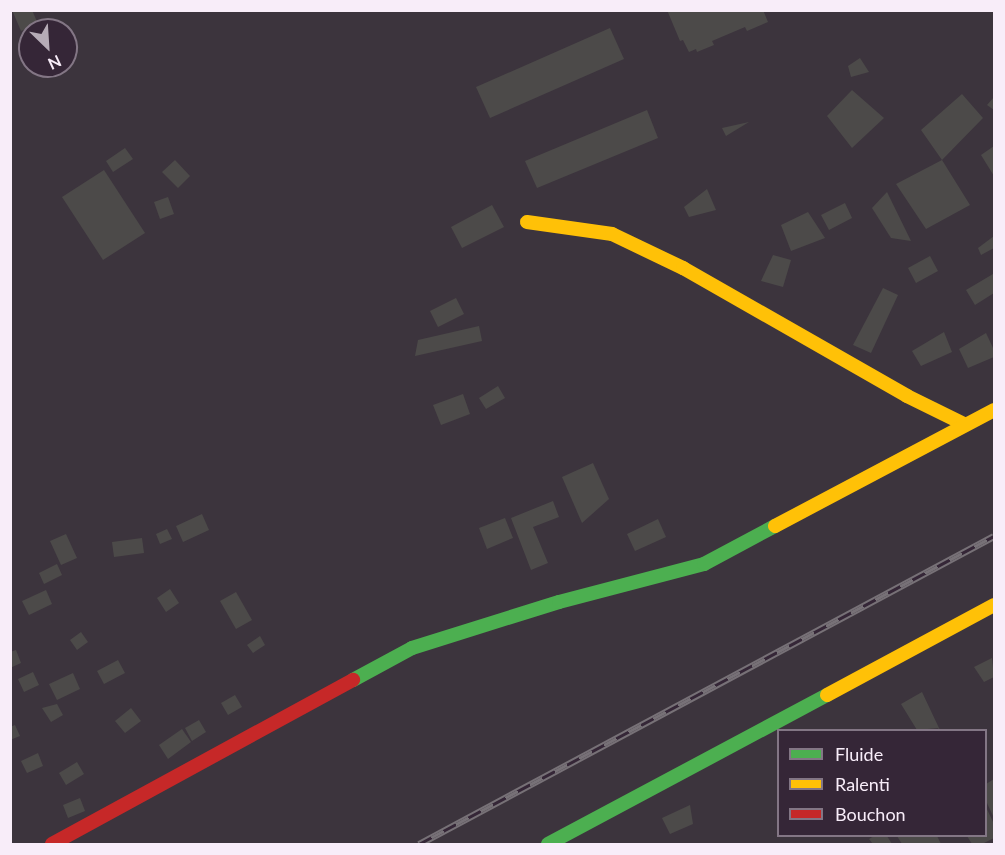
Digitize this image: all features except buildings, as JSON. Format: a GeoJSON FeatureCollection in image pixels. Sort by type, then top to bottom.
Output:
{"type":"FeatureCollection","features":[{"type":"Feature","properties":{"kind":"street"},"geometry":{"type":"LineString","coordinates":[[526,222],[612,234],[683,268],[907,396],[964,424]]}},
{"type":"Feature","properties":{"kind":"street"},"geometry":{"type":"LineString","coordinates":[[52,844],[412,648],[559,602],[704,564],[994,410]]}},
{"type":"Feature","properties":{"kind":"street"},"geometry":{"type":"LineString","coordinates":[[548,844],[994,605]]}},
{"type":"Feature","properties":{"kind":"railway"},"geometry":{"type":"LineString","coordinates":[[419,844],[994,536]]}},
{"type":"Feature","properties":{"kind":"traffic: fast"},"geometry":{"type":"LineString","coordinates":[[353,680],[412,648],[559,602],[704,564],[775,526]]}},
{"type":"Feature","properties":{"kind":"traffic: fast"},"geometry":{"type":"LineString","coordinates":[[548,844],[827,695]]}},
{"type":"Feature","properties":{"kind":"traffic: slow"},"geometry":{"type":"LineString","coordinates":[[527,222],[612,234],[683,268],[907,396],[964,424]]}},
{"type":"Feature","properties":{"kind":"traffic: slow"},"geometry":{"type":"LineString","coordinates":[[775,526],[994,410]]}},
{"type":"Feature","properties":{"kind":"traffic: slow"},"geometry":{"type":"LineString","coordinates":[[827,695],[994,605]]}},
{"type":"Feature","properties":{"kind":"traffic: jam"},"geometry":{"type":"LineString","coordinates":[[52,844],[353,680]]}}]}
